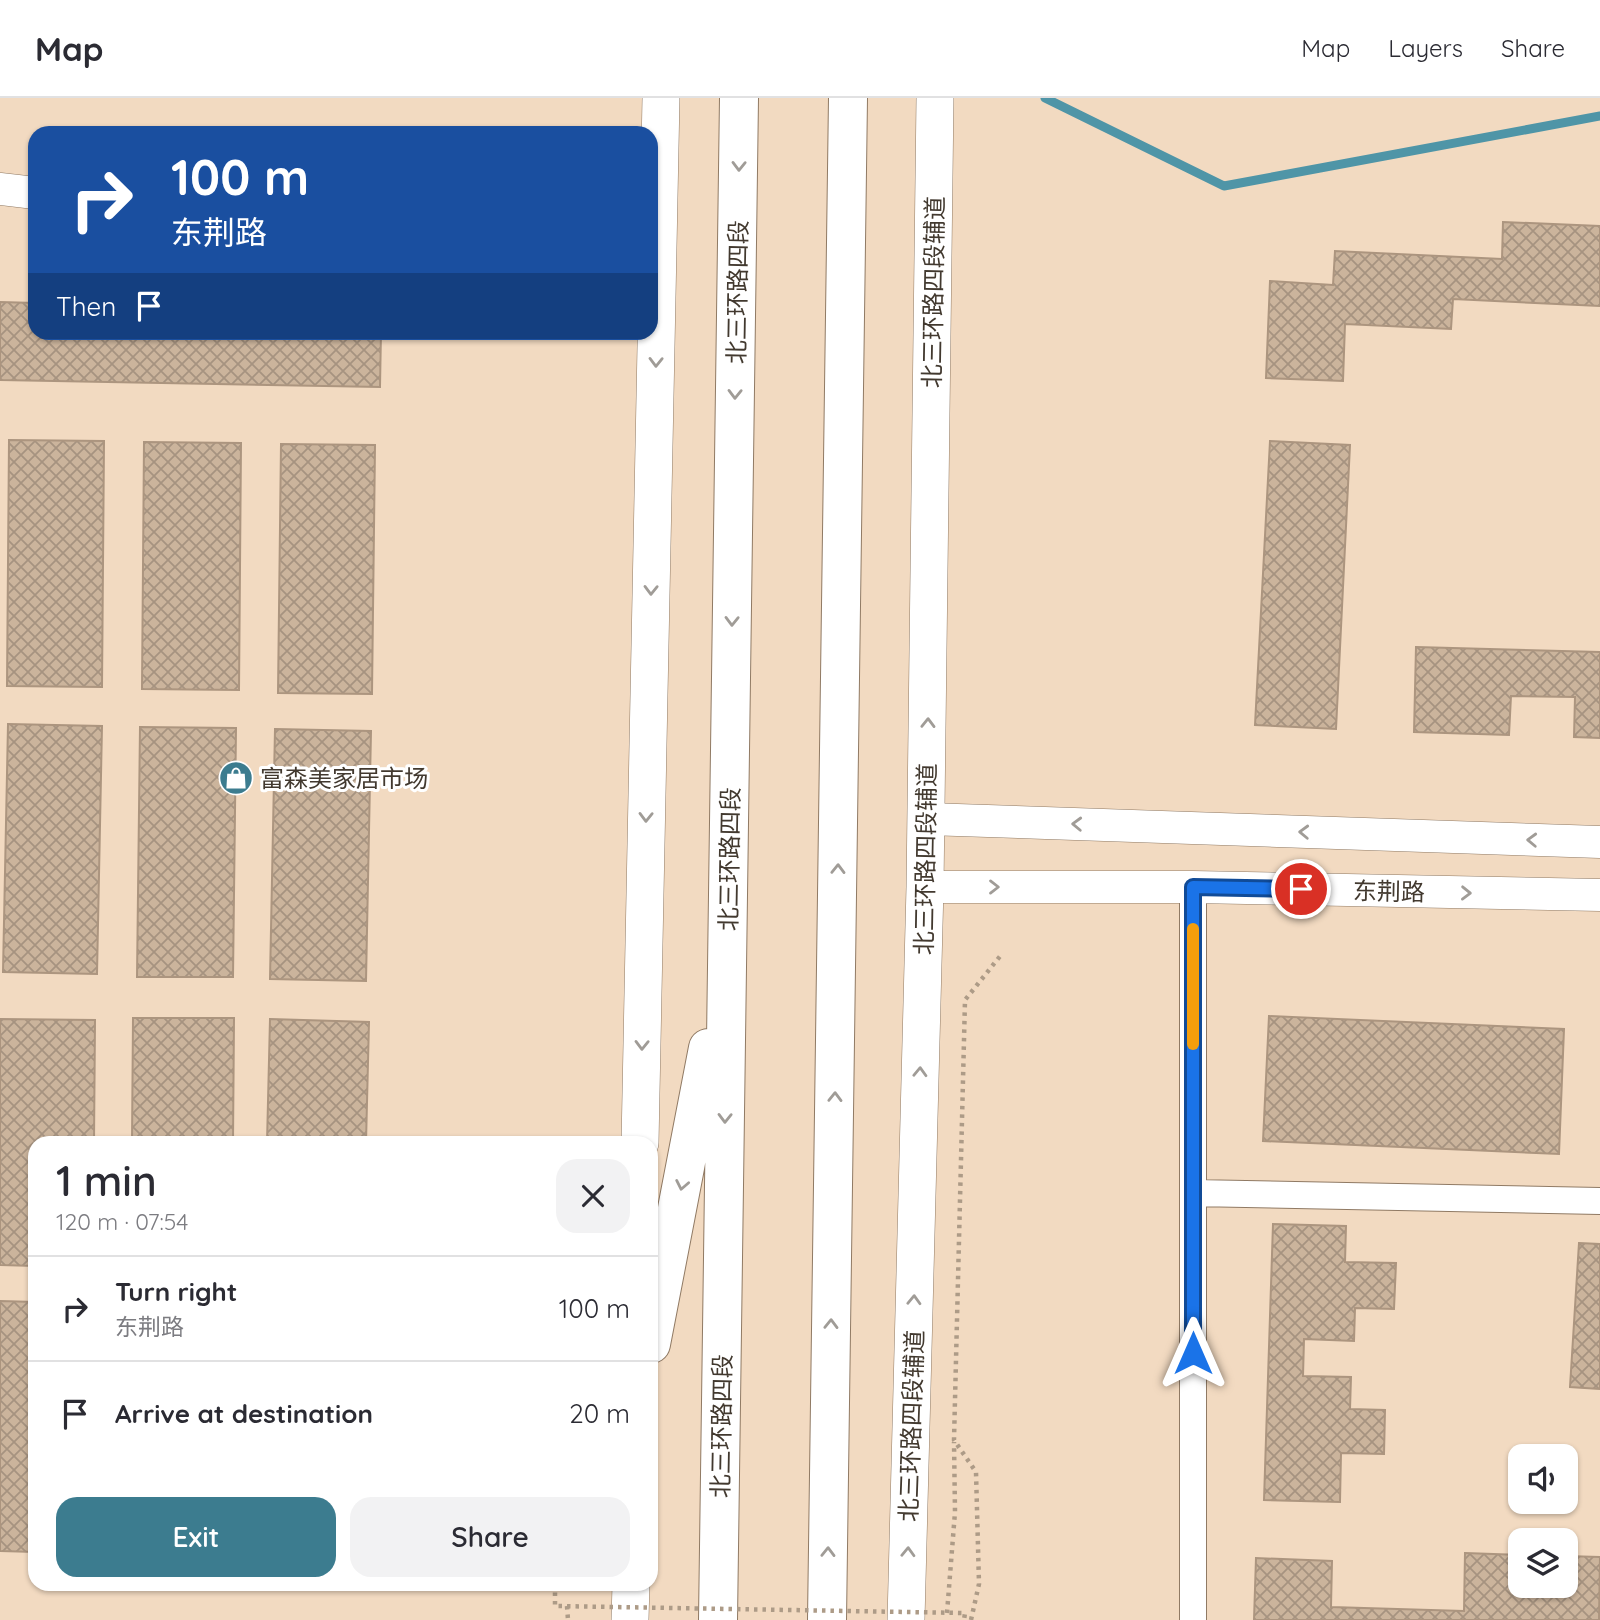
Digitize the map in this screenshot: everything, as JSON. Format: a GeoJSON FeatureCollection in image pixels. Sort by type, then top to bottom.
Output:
{"type":"FeatureCollection","features":[{"type":"Feature","properties":{"kind":"highway","name":"北三环路四段"},"geometry":{"type":"LineString","coordinates":[[718,1620],[740,98]]}},
{"type":"Feature","properties":{"kind":"highway"},"geometry":{"type":"LineString","coordinates":[[827,1620],[848,98]]}},
{"type":"Feature","properties":{"kind":"highway"},"geometry":{"type":"LineString","coordinates":[[658,1308],[727,950]]}},
{"type":"Feature","properties":{"kind":"main road"},"geometry":{"type":"LineString","coordinates":[[658,167],[661,98]]}},
{"type":"Feature","properties":{"kind":"main road","name":"北三环路四段辅道"},"geometry":{"type":"LineString","coordinates":[[906,1620],[927,819],[935,98]]}},
{"type":"Feature","properties":{"kind":"main road"},"geometry":{"type":"LineString","coordinates":[[640,1136],[653,340]]}},
{"type":"Feature","properties":{"kind":"main road"},"geometry":{"type":"LineString","coordinates":[[630,1620],[631,1591]]}},
{"type":"Feature","properties":{"kind":"street"},"geometry":{"type":"LineString","coordinates":[[0,189],[28,192]]}},
{"type":"Feature","properties":{"kind":"street"},"geometry":{"type":"LineString","coordinates":[[927,819],[1600,842]]}},
{"type":"Feature","properties":{"kind":"street","name":"东荆路"},"geometry":{"type":"LineString","coordinates":[[925,887],[1193,887],[1600,895]]}},
{"type":"Feature","properties":{"kind":"street"},"geometry":{"type":"LineString","coordinates":[[1193,887],[1193,1620]]}},
{"type":"Feature","properties":{"kind":"street"},"geometry":{"type":"LineString","coordinates":[[1193,1193],[1600,1201]]}},
{"type":"Feature","properties":{"kind":"path"},"geometry":{"type":"LineString","coordinates":[[947,1613],[955,1512],[954,1440],[965,1000],[1001,955]]}},
{"type":"Feature","properties":{"kind":"path"},"geometry":{"type":"LineString","coordinates":[[954,1440],[976,1472],[979,1584],[971,1620]]}},
{"type":"Feature","properties":{"kind":"path"},"geometry":{"type":"LineString","coordinates":[[555,1591],[555,1605],[567,1606],[964,1613],[964,1620]]}},
{"type":"Feature","properties":{"kind":"path"},"geometry":{"type":"LineString","coordinates":[[567,1606],[568,1620]]}},
{"type":"Feature","properties":{"kind":"building"},"geometry":{"type":"Polygon","coordinates":[[[1503,222],[1600,226],[1600,306],[1453,299],[1451,329],[1345,324],[1343,381],[1266,378],[1270,281],[1333,285],[1335,251],[1502,259],[1503,222]]]}},
{"type":"Feature","properties":{"kind":"building"},"geometry":{"type":"Polygon","coordinates":[[[0,302],[28,303],[28,340],[381,340],[380,387],[0,380],[0,302]]]}},
{"type":"Feature","properties":{"kind":"building"},"geometry":{"type":"Polygon","coordinates":[[[9,440],[104,441],[102,687],[7,686],[9,440]]]}},
{"type":"Feature","properties":{"kind":"building"},"geometry":{"type":"Polygon","coordinates":[[[1270,441],[1350,445],[1336,729],[1255,725],[1270,441]]]}},
{"type":"Feature","properties":{"kind":"building"},"geometry":{"type":"Polygon","coordinates":[[[144,442],[241,443],[239,690],[142,689],[144,442]]]}},
{"type":"Feature","properties":{"kind":"building"},"geometry":{"type":"Polygon","coordinates":[[[281,444],[375,445],[372,694],[278,693],[281,444]]]}},
{"type":"Feature","properties":{"kind":"building"},"geometry":{"type":"Polygon","coordinates":[[[1416,647],[1600,652],[1600,738],[1574,737],[1575,697],[1511,696],[1509,735],[1414,732],[1416,647]]]}},
{"type":"Feature","properties":{"kind":"building"},"geometry":{"type":"Polygon","coordinates":[[[8,724],[102,726],[97,974],[3,972],[8,724]]]}},
{"type":"Feature","properties":{"kind":"building"},"geometry":{"type":"Polygon","coordinates":[[[140,727],[236,728],[233,977],[137,977],[140,727]]]}},
{"type":"Feature","properties":{"kind":"building"},"geometry":{"type":"Polygon","coordinates":[[[275,729],[371,731],[366,981],[270,979],[275,729]]]}},
{"type":"Feature","properties":{"kind":"building"},"geometry":{"type":"Polygon","coordinates":[[[1269,1016],[1564,1029],[1559,1154],[1263,1141],[1269,1016]]]}},
{"type":"Feature","properties":{"kind":"building"},"geometry":{"type":"Polygon","coordinates":[[[133,1018],[234,1018],[233,1136],[132,1136],[133,1018]]]}},
{"type":"Feature","properties":{"kind":"building"},"geometry":{"type":"Polygon","coordinates":[[[0,1019],[95,1020],[94,1136],[28,1136],[28,1266],[0,1265],[0,1019]]]}},
{"type":"Feature","properties":{"kind":"building"},"geometry":{"type":"Polygon","coordinates":[[[270,1019],[369,1022],[366,1136],[267,1136],[270,1019]]]}},
{"type":"Feature","properties":{"kind":"building"},"geometry":{"type":"Polygon","coordinates":[[[1273,1224],[1346,1226],[1345,1262],[1396,1263],[1394,1309],[1355,1308],[1354,1341],[1304,1339],[1303,1376],[1351,1377],[1350,1409],[1385,1410],[1384,1454],[1341,1453],[1340,1502],[1264,1500],[1273,1224]]]}},
{"type":"Feature","properties":{"kind":"building"},"geometry":{"type":"Polygon","coordinates":[[[1579,1243],[1600,1244],[1600,1389],[1570,1387],[1579,1243]]]}},
{"type":"Feature","properties":{"kind":"building"},"geometry":{"type":"Polygon","coordinates":[[[0,1301],[28,1302],[28,1552],[0,1551],[0,1301]]]}},
{"type":"Feature","properties":{"kind":"building"},"geometry":{"type":"Polygon","coordinates":[[[1465,1553],[1508,1555],[1508,1598],[1578,1598],[1578,1556],[1600,1557],[1599,1620],[1254,1620],[1256,1558],[1332,1561],[1331,1607],[1464,1611],[1465,1553]]]}},
{"type":"Feature","properties":{"kind":"waterway"},"geometry":{"type":"LineString","coordinates":[[1045,98],[1224,186],[1600,116]]}},
{"type":"Feature","properties":{"kind":"slow traffic"},"geometry":{"type":"LineString","coordinates":[[1193,929],[1193,1044]]}},
{"type":"Feature","properties":{"kind":"place","name":"富森美家居市场"},"geometry":{"type":"Point","coordinates":[236,778]}},
{"type":"Feature","properties":{"kind":"route"},"geometry":{"type":"LineString","coordinates":[[1193,1353],[1193,887],[1301,889]]}}]}
